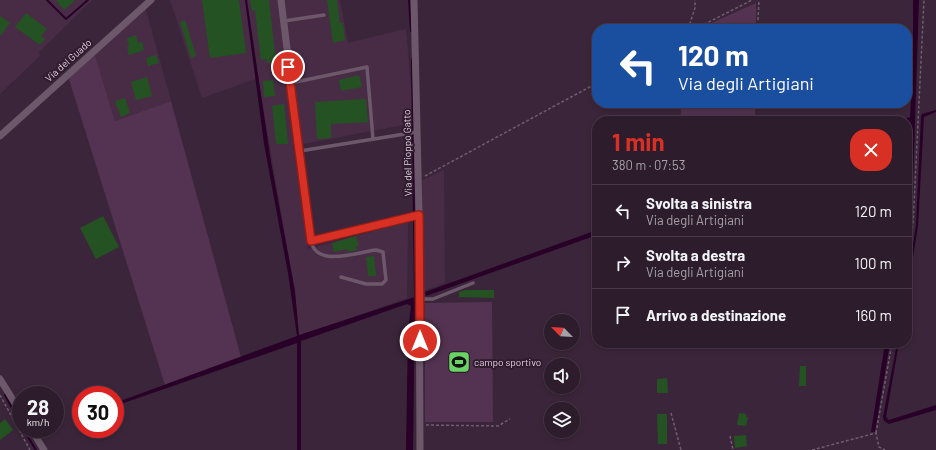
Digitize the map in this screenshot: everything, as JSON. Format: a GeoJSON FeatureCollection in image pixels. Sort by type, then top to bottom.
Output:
{"type":"FeatureCollection","features":[{"type":"Feature","properties":{"kind":"street","name":"Via del Guado"},"geometry":{"type":"LineString","coordinates":[[0,136],[151,0]]}},
{"type":"Feature","properties":{"kind":"street"},"geometry":{"type":"LineString","coordinates":[[281,0],[290,83],[311,241],[419,215]]}},
{"type":"Feature","properties":{"kind":"street","name":"Via del Pioppo Gatto"},"geometry":{"type":"LineString","coordinates":[[414,0],[419,215],[420,450]]}},
{"type":"Feature","properties":{"kind":"street"},"geometry":{"type":"LineString","coordinates":[[0,379],[12,398]]}},
{"type":"Feature","properties":{"kind":"street"},"geometry":{"type":"LineString","coordinates":[[37,438],[44,450]]}},
{"type":"Feature","properties":{"kind":"lane"},"geometry":{"type":"LineString","coordinates":[[283,22],[324,15]]}},
{"type":"Feature","properties":{"kind":"lane"},"geometry":{"type":"LineString","coordinates":[[290,83],[367,67],[373,139]]}},
{"type":"Feature","properties":{"kind":"lane"},"geometry":{"type":"LineString","coordinates":[[299,152],[417,132]]}},
{"type":"Feature","properties":{"kind":"lane"},"geometry":{"type":"LineString","coordinates":[[311,241],[312,247],[317,252],[336,258],[376,250],[382,252],[386,280],[382,284],[366,284],[341,277]]}},
{"type":"Feature","properties":{"kind":"lane"},"geometry":{"type":"LineString","coordinates":[[420,300],[433,299],[473,284]]}},
{"type":"Feature","properties":{"kind":"path"},"geometry":{"type":"LineString","coordinates":[[690,24],[695,8],[695,0]]}},
{"type":"Feature","properties":{"kind":"path"},"geometry":{"type":"LineString","coordinates":[[705,24],[752,0]]}},
{"type":"Feature","properties":{"kind":"path"},"geometry":{"type":"LineString","coordinates":[[758,20],[759,0]]}},
{"type":"Feature","properties":{"kind":"path"},"geometry":{"type":"LineString","coordinates":[[912,230],[924,0]]}},
{"type":"Feature","properties":{"kind":"path"},"geometry":{"type":"LineString","coordinates":[[418,177],[426,176],[458,156],[592,86]]}},
{"type":"Feature","properties":{"kind":"path"},"geometry":{"type":"LineString","coordinates":[[885,450],[879,447],[876,433],[891,348]]}},
{"type":"Feature","properties":{"kind":"path"},"geometry":{"type":"LineString","coordinates":[[0,395],[30,450]]}},
{"type":"Feature","properties":{"kind":"path"},"geometry":{"type":"LineString","coordinates":[[671,413],[681,450]]}},
{"type":"Feature","properties":{"kind":"path"},"geometry":{"type":"LineString","coordinates":[[420,425],[498,426],[510,419]]}},
{"type":"Feature","properties":{"kind":"path"},"geometry":{"type":"LineString","coordinates":[[812,450],[876,433]]}},
{"type":"Feature","properties":{"kind":"path"},"geometry":{"type":"LineString","coordinates":[[730,436],[732,450]]}},
{"type":"Feature","properties":{"kind":"shaded area"},"geometry":{"type":"Polygon","coordinates":[[[0,0],[92,0],[39,52],[40,56],[0,94],[0,0]]]}},
{"type":"Feature","properties":{"kind":"shaded area"},"geometry":{"type":"Polygon","coordinates":[[[170,0],[340,0],[348,43],[406,29],[414,123],[293,146],[308,249],[408,222],[407,298],[299,336],[295,293],[258,78],[202,98],[170,0]]]}},
{"type":"Feature","properties":{"kind":"shaded area"},"geometry":{"type":"Polygon","coordinates":[[[245,0],[247,0],[271,162],[295,291],[299,335],[415,297],[413,450],[406,450],[408,332],[411,306],[407,304],[301,341],[301,450],[297,450],[297,343],[124,403],[124,400],[297,336],[288,273],[264,144],[245,0]]]}},
{"type":"Feature","properties":{"kind":"shaded area"},"geometry":{"type":"Polygon","coordinates":[[[913,0],[919,0],[912,210],[912,116],[910,116],[911,108],[912,108],[913,0]]]}},
{"type":"Feature","properties":{"kind":"shaded area"},"geometry":{"type":"Polygon","coordinates":[[[756,3],[756,24],[709,24],[756,3]]]}},
{"type":"Feature","properties":{"kind":"shaded area"},"geometry":{"type":"Polygon","coordinates":[[[145,6],[171,101],[115,121],[94,52],[145,6]]]}},
{"type":"Feature","properties":{"kind":"shaded area"},"geometry":{"type":"Polygon","coordinates":[[[94,52],[115,121],[171,101],[241,357],[165,385],[68,76],[94,52]]]}},
{"type":"Feature","properties":{"kind":"shaded area"},"geometry":{"type":"Polygon","coordinates":[[[681,108],[755,108],[755,116],[681,116],[681,108]]]}},
{"type":"Feature","properties":{"kind":"shaded area"},"geometry":{"type":"Polygon","coordinates":[[[936,110],[936,112],[924,117],[918,226],[912,263],[912,250],[916,225],[922,114],[936,110]]]}},
{"type":"Feature","properties":{"kind":"shaded area"},"geometry":{"type":"Polygon","coordinates":[[[444,170],[445,283],[423,291],[421,181],[444,170]]]}},
{"type":"Feature","properties":{"kind":"shaded area"},"geometry":{"type":"Polygon","coordinates":[[[592,232],[592,237],[426,296],[425,292],[592,232]]]}},
{"type":"Feature","properties":{"kind":"shaded area","name":"campo sportivo"},"geometry":{"type":"Polygon","coordinates":[[[492,302],[493,422],[425,422],[425,303],[492,302]]]}},
{"type":"Feature","properties":{"kind":"shaded area"},"geometry":{"type":"Polygon","coordinates":[[[884,348],[889,348],[875,432],[871,432],[884,348]]]}},
{"type":"Feature","properties":{"kind":"shaded area"},"geometry":{"type":"Polygon","coordinates":[[[896,348],[898,348],[886,417],[889,420],[936,405],[936,410],[889,424],[884,421],[883,417],[896,348]]]}},
{"type":"Feature","properties":{"kind":"building"},"geometry":{"type":"Polygon","coordinates":[[[56,0],[75,0],[64,10],[56,0]]]}},
{"type":"Feature","properties":{"kind":"building"},"geometry":{"type":"Polygon","coordinates":[[[202,0],[239,0],[246,53],[210,58],[202,0]]]}},
{"type":"Feature","properties":{"kind":"building"},"geometry":{"type":"Polygon","coordinates":[[[250,0],[269,0],[276,62],[267,63],[267,59],[261,60],[255,10],[252,11],[250,0]]]}},
{"type":"Feature","properties":{"kind":"building"},"geometry":{"type":"Polygon","coordinates":[[[327,0],[337,0],[340,23],[343,23],[345,40],[333,43],[327,0]]]}},
{"type":"Feature","properties":{"kind":"building"},"geometry":{"type":"Polygon","coordinates":[[[26,13],[47,29],[41,36],[45,39],[40,45],[15,27],[26,13]]]}},
{"type":"Feature","properties":{"kind":"building"},"geometry":{"type":"Polygon","coordinates":[[[0,16],[10,23],[0,36],[0,16]]]}},
{"type":"Feature","properties":{"kind":"building"},"geometry":{"type":"Polygon","coordinates":[[[185,20],[196,56],[191,58],[180,22],[185,20]]]}},
{"type":"Feature","properties":{"kind":"building"},"geometry":{"type":"Polygon","coordinates":[[[136,35],[138,43],[142,42],[144,50],[129,55],[127,38],[136,35]]]}},
{"type":"Feature","properties":{"kind":"building"},"geometry":{"type":"Polygon","coordinates":[[[156,55],[159,63],[148,66],[146,58],[156,55]]]}},
{"type":"Feature","properties":{"kind":"building"},"geometry":{"type":"Polygon","coordinates":[[[359,75],[362,87],[341,91],[339,80],[359,75]]]}},
{"type":"Feature","properties":{"kind":"building"},"geometry":{"type":"Polygon","coordinates":[[[147,77],[152,96],[136,100],[131,82],[147,77]]]}},
{"type":"Feature","properties":{"kind":"building"},"geometry":{"type":"Polygon","coordinates":[[[273,80],[275,96],[264,97],[263,81],[273,80]]]}},
{"type":"Feature","properties":{"kind":"building"},"geometry":{"type":"Polygon","coordinates":[[[125,98],[130,113],[121,117],[115,101],[125,98]]]}},
{"type":"Feature","properties":{"kind":"building"},"geometry":{"type":"Polygon","coordinates":[[[366,99],[368,122],[331,124],[331,138],[317,139],[315,102],[366,99]]]}},
{"type":"Feature","properties":{"kind":"building"},"geometry":{"type":"Polygon","coordinates":[[[284,104],[288,144],[276,144],[272,106],[284,104]]]}},
{"type":"Feature","properties":{"kind":"building"},"geometry":{"type":"Polygon","coordinates":[[[103,216],[119,247],[96,259],[80,228],[103,216]]]}},
{"type":"Feature","properties":{"kind":"building"},"geometry":{"type":"Polygon","coordinates":[[[356,236],[359,246],[356,246],[357,250],[348,252],[347,249],[334,252],[332,243],[356,236]]]}},
{"type":"Feature","properties":{"kind":"building"},"geometry":{"type":"Polygon","coordinates":[[[374,256],[376,276],[368,276],[366,257],[374,256]]]}},
{"type":"Feature","properties":{"kind":"building"},"geometry":{"type":"Polygon","coordinates":[[[465,290],[494,290],[494,298],[459,297],[459,292],[465,290]]]}},
{"type":"Feature","properties":{"kind":"building"},"geometry":{"type":"Polygon","coordinates":[[[800,366],[806,366],[806,386],[799,386],[800,366]]]}},
{"type":"Feature","properties":{"kind":"building"},"geometry":{"type":"Polygon","coordinates":[[[667,378],[668,393],[657,393],[657,379],[667,378]]]}},
{"type":"Feature","properties":{"kind":"building"},"geometry":{"type":"Polygon","coordinates":[[[739,413],[746,414],[746,417],[748,417],[746,426],[737,425],[739,413]]]}},
{"type":"Feature","properties":{"kind":"building"},"geometry":{"type":"Polygon","coordinates":[[[657,414],[667,414],[667,444],[658,444],[657,414]]]}},
{"type":"Feature","properties":{"kind":"building"},"geometry":{"type":"Polygon","coordinates":[[[5,419],[12,431],[0,440],[0,423],[5,419]]]}},
{"type":"Feature","properties":{"kind":"building"},"geometry":{"type":"Polygon","coordinates":[[[746,435],[747,446],[735,448],[734,436],[746,435]]]}},
{"type":"Feature","properties":{"kind":"waterway"},"geometry":{"type":"LineString","coordinates":[[47,0],[66,19],[88,0]]}},
{"type":"Feature","properties":{"kind":"waterway"},"geometry":{"type":"LineString","coordinates":[[409,0],[411,31]]}},
{"type":"Feature","properties":{"kind":"waterway"},"geometry":{"type":"LineString","coordinates":[[412,59],[415,297]]}},
{"type":"Feature","properties":{"kind":"waterway"},"geometry":{"type":"LineString","coordinates":[[5,395],[12,408]]}},
{"type":"Feature","properties":{"kind":"waterway"},"geometry":{"type":"LineString","coordinates":[[29,438],[36,450]]}},
{"type":"Feature","properties":{"kind":"place","name":"campo sportivo"},"geometry":{"type":"Point","coordinates":[459,362]}},
{"type":"Feature","properties":{"kind":"route"},"geometry":{"type":"LineString","coordinates":[[288,67],[311,241],[419,215],[420,341]]}}]}
